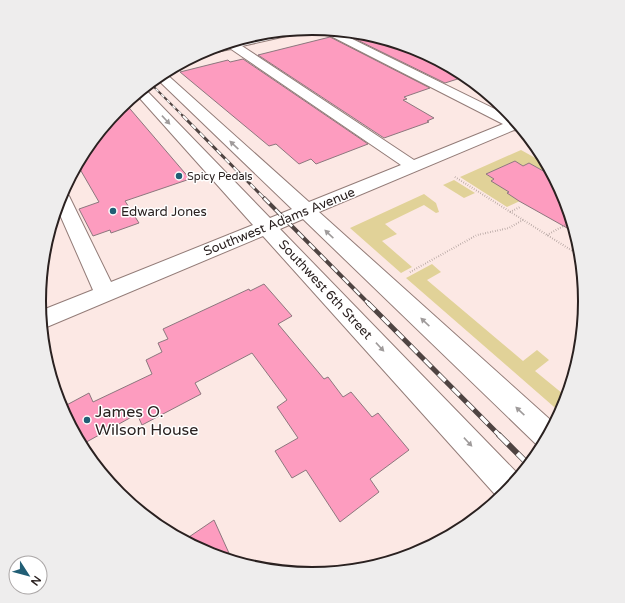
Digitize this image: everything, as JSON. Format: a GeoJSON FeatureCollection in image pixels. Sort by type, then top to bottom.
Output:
{"type":"FeatureCollection","features":[{"type":"Feature","properties":{"kind":"street"},"geometry":{"type":"LineString","coordinates":[[339,37],[507,120]]}},
{"type":"Feature","properties":{"kind":"street"},"geometry":{"type":"LineString","coordinates":[[235,47],[412,166]]}},
{"type":"Feature","properties":{"kind":"street"},"geometry":{"type":"LineString","coordinates":[[165,80],[544,433]]}},
{"type":"Feature","properties":{"kind":"street","name":"Southwest 6th Street"},"geometry":{"type":"LineString","coordinates":[[144,95],[507,484]]}},
{"type":"Feature","properties":{"kind":"street","name":"Southwest Adams Avenue"},"geometry":{"type":"LineString","coordinates":[[47,317],[105,292],[412,166],[514,127]]}},
{"type":"Feature","properties":{"kind":"street"},"geometry":{"type":"LineString","coordinates":[[64,205],[105,292]]}},
{"type":"Feature","properties":{"kind":"path"},"geometry":{"type":"LineString","coordinates":[[455,177],[574,252]]}},
{"type":"Feature","properties":{"kind":"path"},"geometry":{"type":"LineString","coordinates":[[510,212],[520,206]]}},
{"type":"Feature","properties":{"kind":"path"},"geometry":{"type":"LineString","coordinates":[[407,274],[477,235],[509,228],[523,220]]}},
{"type":"Feature","properties":{"kind":"path"},"geometry":{"type":"LineString","coordinates":[[547,235],[567,224]]}},
{"type":"Feature","properties":{"kind":"shaded area"},"geometry":{"type":"Polygon","coordinates":[[[521,150],[538,159],[546,173],[542,175],[539,174],[544,171],[529,163],[523,166],[515,161],[486,174],[494,179],[491,181],[514,189],[507,193],[520,201],[507,207],[460,177],[521,150]]]}},
{"type":"Feature","properties":{"kind":"shaded area"},"geometry":{"type":"Polygon","coordinates":[[[454,180],[475,193],[464,198],[443,185],[454,180]]]}},
{"type":"Feature","properties":{"kind":"shaded area"},"geometry":{"type":"Polygon","coordinates":[[[424,194],[436,203],[439,212],[436,213],[424,205],[385,224],[397,234],[382,241],[412,267],[401,273],[350,228],[424,194]]]}},
{"type":"Feature","properties":{"kind":"shaded area"},"geometry":{"type":"Polygon","coordinates":[[[432,264],[441,272],[427,280],[523,361],[537,350],[549,360],[535,371],[563,394],[556,409],[406,278],[432,264]]]}},
{"type":"Feature","properties":{"kind":"building"},"geometry":{"type":"Polygon","coordinates":[[[330,37],[430,88],[404,97],[407,99],[403,100],[434,118],[427,121],[429,122],[384,138],[258,55],[330,37]]]}},
{"type":"Feature","properties":{"kind":"building"},"geometry":{"type":"Polygon","coordinates":[[[353,38],[381,44],[414,55],[430,62],[459,79],[445,83],[353,38]]]}},
{"type":"Feature","properties":{"kind":"building"},"geometry":{"type":"Polygon","coordinates":[[[243,59],[368,144],[316,164],[311,159],[299,164],[276,144],[269,146],[180,72],[228,60],[230,62],[243,59]]]}},
{"type":"Feature","properties":{"kind":"building"},"geometry":{"type":"Polygon","coordinates":[[[129,108],[190,179],[125,201],[139,223],[111,233],[110,230],[93,236],[79,209],[99,202],[81,170],[101,139],[129,108]]]}},
{"type":"Feature","properties":{"kind":"building"},"geometry":{"type":"Polygon","coordinates":[[[515,161],[523,166],[529,163],[545,172],[559,200],[569,229],[519,201],[507,193],[509,192],[491,181],[494,179],[486,174],[515,161]]]}},
{"type":"Feature","properties":{"kind":"building"},"geometry":{"type":"Polygon","coordinates":[[[264,284],[292,316],[278,324],[324,379],[328,377],[343,397],[351,392],[372,417],[378,413],[409,450],[370,479],[379,492],[340,522],[306,470],[292,478],[275,451],[298,438],[277,407],[287,400],[252,353],[195,383],[201,394],[142,425],[137,414],[86,442],[67,405],[89,393],[93,402],[152,374],[146,360],[162,352],[158,343],[168,339],[163,329],[249,289],[250,291],[264,284]]]}},
{"type":"Feature","properties":{"kind":"building"},"geometry":{"type":"Polygon","coordinates":[[[214,520],[230,555],[211,548],[188,537],[214,520]]]}},
{"type":"Feature","properties":{"kind":"railway"},"geometry":{"type":"LineString","coordinates":[[154,87],[183,116]]}},
{"type":"Feature","properties":{"kind":"railway"},"geometry":{"type":"LineString","coordinates":[[183,116],[265,199]]}},
{"type":"Feature","properties":{"kind":"railway"},"geometry":{"type":"LineString","coordinates":[[264,198],[369,304]]}},
{"type":"Feature","properties":{"kind":"railway"},"geometry":{"type":"LineString","coordinates":[[368,303],[500,436]]}},
{"type":"Feature","properties":{"kind":"railway"},"geometry":{"type":"LineString","coordinates":[[500,436],[526,462]]}},
{"type":"Feature","properties":{"kind":"place","name":"Spicy Pedals"},"geometry":{"type":"Point","coordinates":[179,176]}},
{"type":"Feature","properties":{"kind":"place","name":"Edward Jones"},"geometry":{"type":"Point","coordinates":[113,211]}},
{"type":"Feature","properties":{"kind":"place","name":"James O. Wilson House"},"geometry":{"type":"Point","coordinates":[87,420]}}]}
